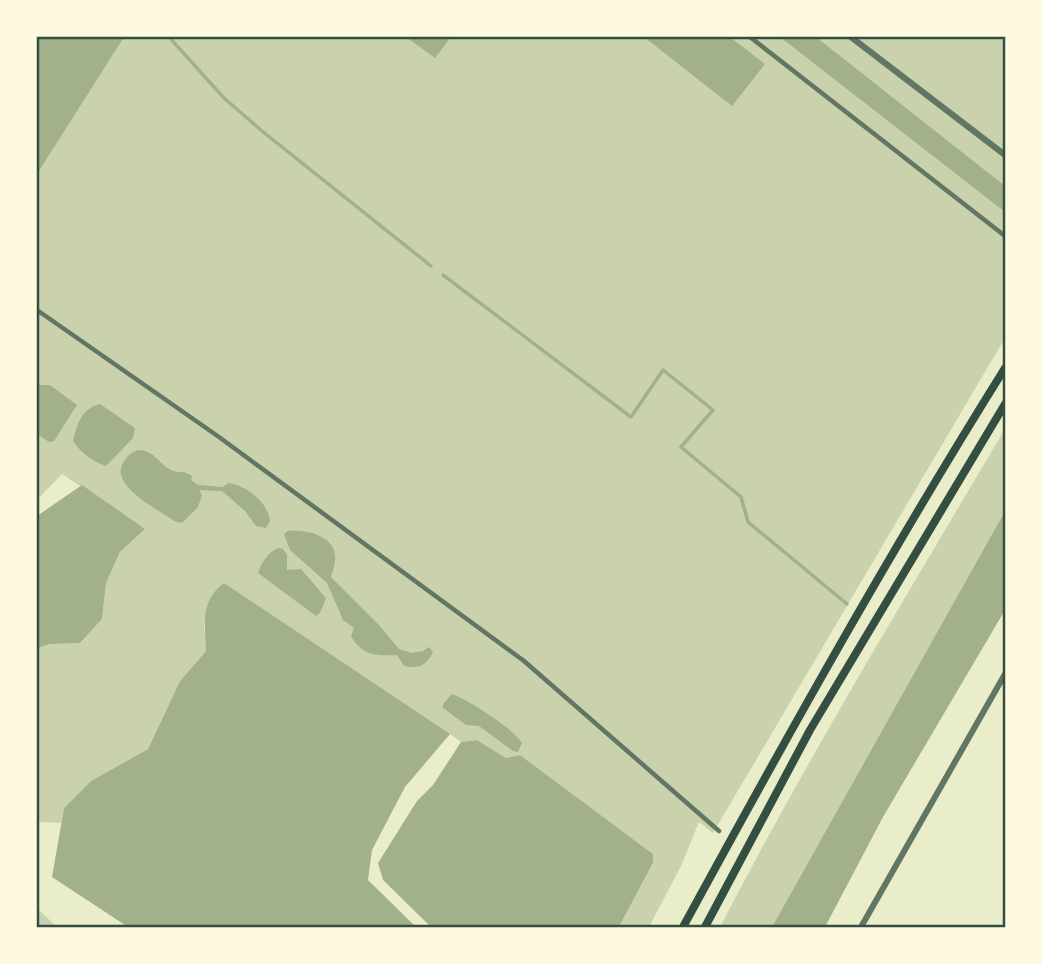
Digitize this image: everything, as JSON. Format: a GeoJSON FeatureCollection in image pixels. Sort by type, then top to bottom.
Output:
{"type":"FeatureCollection","features":[{"type":"Feature","properties":{"kind":"highway"},"geometry":{"type":"LineString","coordinates":[[683,927],[777,753],[936,477],[1005,368]]}},
{"type":"Feature","properties":{"kind":"highway"},"geometry":{"type":"LineString","coordinates":[[705,927],[810,730],[1005,404]]}},
{"type":"Feature","properties":{"kind":"street"},"geometry":{"type":"LineString","coordinates":[[750,37],[1005,236]]}},
{"type":"Feature","properties":{"kind":"street"},"geometry":{"type":"LineString","coordinates":[[851,37],[1005,155]]}},
{"type":"Feature","properties":{"kind":"street"},"geometry":{"type":"LineString","coordinates":[[37,310],[219,437],[524,662],[719,831]]}},
{"type":"Feature","properties":{"kind":"street"},"geometry":{"type":"LineString","coordinates":[[861,927],[1005,674]]}},
{"type":"Feature","properties":{"kind":"shaded area"},"geometry":{"type":"Polygon","coordinates":[[[37,37],[1005,37],[1005,338],[713,833],[699,822],[681,866],[649,927],[619,927],[653,864],[653,854],[520,755],[506,758],[477,740],[461,742],[450,734],[204,622],[206,651],[180,681],[148,749],[91,781],[64,808],[61,823],[37,822],[37,648],[50,644],[80,643],[102,619],[106,583],[120,552],[145,529],[62,474],[37,500],[37,37]]]}},
{"type":"Feature","properties":{"kind":"shaded area"},"geometry":{"type":"Polygon","coordinates":[[[37,37],[124,37],[37,174],[37,37]]]}},
{"type":"Feature","properties":{"kind":"shaded area"},"geometry":{"type":"Polygon","coordinates":[[[406,37],[451,37],[435,58],[406,37]]]}},
{"type":"Feature","properties":{"kind":"shaded area"},"geometry":{"type":"Polygon","coordinates":[[[644,37],[730,37],[765,64],[732,106],[644,37]]]}},
{"type":"Feature","properties":{"kind":"shaded area"},"geometry":{"type":"Polygon","coordinates":[[[780,37],[816,37],[1005,186],[1005,212],[780,37]]]}},
{"type":"Feature","properties":{"kind":"shaded area"},"geometry":{"type":"Polygon","coordinates":[[[37,385],[50,385],[77,405],[54,441],[49,442],[37,434],[37,385]]]}},
{"type":"Feature","properties":{"kind":"shaded area"},"geometry":{"type":"Polygon","coordinates":[[[100,404],[135,428],[133,438],[106,466],[87,456],[73,441],[84,413],[100,404]]]}},
{"type":"Feature","properties":{"kind":"shaded area"},"geometry":{"type":"Polygon","coordinates":[[[1005,429],[1005,511],[772,927],[720,927],[823,738],[1005,429]]]}},
{"type":"Feature","properties":{"kind":"shaded area"},"geometry":{"type":"Polygon","coordinates":[[[138,450],[152,454],[171,470],[189,474],[192,476],[191,480],[198,485],[223,487],[228,483],[249,491],[265,507],[270,521],[266,528],[256,526],[245,511],[222,491],[199,490],[202,495],[198,507],[182,523],[174,521],[139,497],[124,481],[122,465],[128,456],[138,450]]]}},
{"type":"Feature","properties":{"kind":"shaded area"},"geometry":{"type":"Polygon","coordinates":[[[82,485],[145,529],[120,552],[106,583],[102,619],[80,643],[50,644],[37,648],[37,516],[82,485]]]}},
{"type":"Feature","properties":{"kind":"shaded area"},"geometry":{"type":"Polygon","coordinates":[[[1005,511],[1005,610],[883,817],[825,927],[772,927],[1005,511]]]}},
{"type":"Feature","properties":{"kind":"shaded area"},"geometry":{"type":"Polygon","coordinates":[[[288,531],[310,533],[329,542],[335,558],[331,577],[399,649],[412,653],[429,647],[433,652],[428,661],[418,667],[404,666],[397,655],[377,655],[360,648],[351,636],[354,628],[343,620],[327,583],[290,550],[284,534],[288,531]]]}},
{"type":"Feature","properties":{"kind":"shaded area"},"geometry":{"type":"Polygon","coordinates":[[[279,548],[287,555],[287,570],[301,569],[326,598],[316,616],[258,573],[266,558],[279,548]]]}},
{"type":"Feature","properties":{"kind":"shaded area"},"geometry":{"type":"Polygon","coordinates":[[[224,583],[450,734],[405,787],[372,850],[368,880],[416,927],[128,927],[52,877],[64,808],[91,781],[148,749],[180,681],[206,651],[207,605],[224,583]]]}},
{"type":"Feature","properties":{"kind":"shaded area"},"geometry":{"type":"Polygon","coordinates":[[[452,694],[479,708],[510,730],[522,743],[518,752],[479,726],[466,725],[443,708],[443,704],[452,694]]]}},
{"type":"Feature","properties":{"kind":"shaded area"},"geometry":{"type":"Polygon","coordinates":[[[477,740],[506,758],[520,755],[653,854],[653,863],[619,927],[431,927],[383,880],[378,863],[417,801],[433,785],[461,742],[477,740]]]}},
{"type":"Feature","properties":{"kind":"shaded area"},"geometry":{"type":"Polygon","coordinates":[[[37,908],[57,927],[37,927],[37,908]]]}},
{"type":"Feature","properties":{"kind":"waterway"},"geometry":{"type":"LineString","coordinates":[[169,37],[224,98],[431,266]]}},
{"type":"Feature","properties":{"kind":"waterway"},"geometry":{"type":"LineString","coordinates":[[443,275],[631,417],[663,370],[713,410],[681,447],[741,497],[748,522],[847,604]]}}]}
